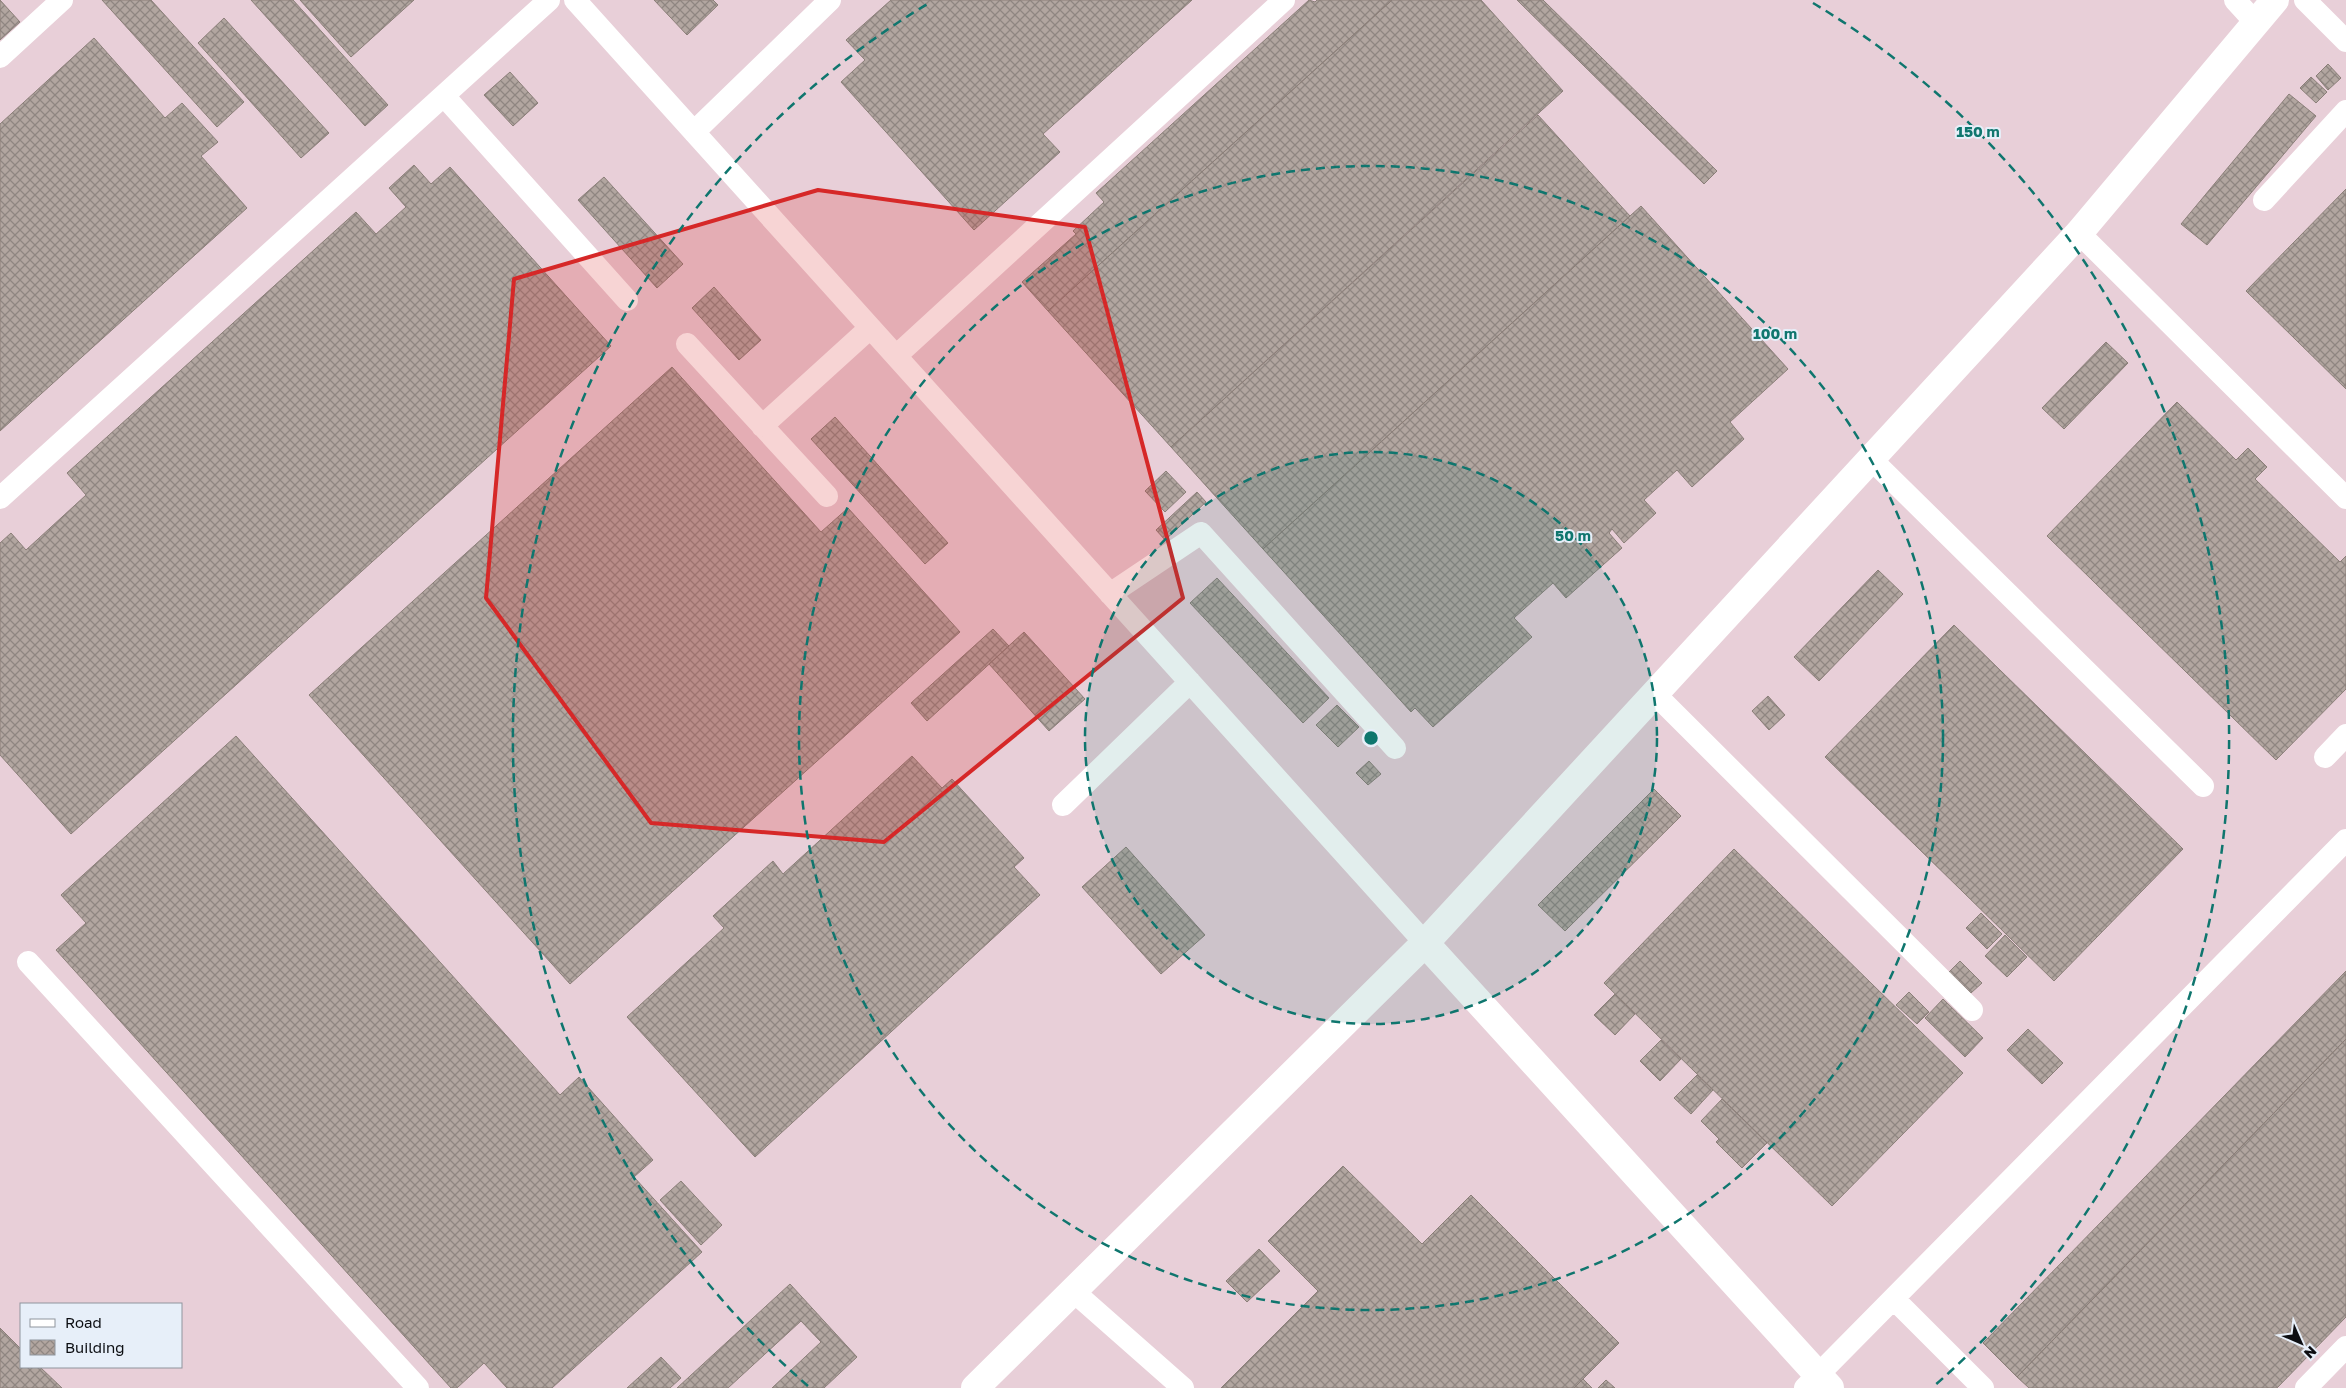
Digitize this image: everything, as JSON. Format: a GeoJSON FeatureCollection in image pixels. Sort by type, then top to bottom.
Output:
{"type":"FeatureCollection","features":[{"type":"Feature","properties":{"kind":"street"},"geometry":{"type":"LineString","coordinates":[[975,1388],[1425,943],[2079,233],[2276,0]]}},
{"type":"Feature","properties":{"kind":"street"},"geometry":{"type":"LineString","coordinates":[[1425,943],[1818,1384]]}},
{"type":"Feature","properties":{"kind":"lane"},"geometry":{"type":"LineString","coordinates":[[0,58],[62,0]]}},
{"type":"Feature","properties":{"kind":"lane"},"geometry":{"type":"LineString","coordinates":[[0,498],[549,0]]}},
{"type":"Feature","properties":{"kind":"lane"},"geometry":{"type":"LineString","coordinates":[[575,0],[1425,943]]}},
{"type":"Feature","properties":{"kind":"lane"},"geometry":{"type":"LineString","coordinates":[[694,132],[830,0]]}},
{"type":"Feature","properties":{"kind":"lane"},"geometry":{"type":"LineString","coordinates":[[896,356],[1284,0]]}},
{"type":"Feature","properties":{"kind":"lane"},"geometry":{"type":"LineString","coordinates":[[2235,0],[2256,23]]}},
{"type":"Feature","properties":{"kind":"lane"},"geometry":{"type":"LineString","coordinates":[[2305,0],[2346,41]]}},
{"type":"Feature","properties":{"kind":"lane"},"geometry":{"type":"LineString","coordinates":[[444,96],[627,300]]}},
{"type":"Feature","properties":{"kind":"lane"},"geometry":{"type":"LineString","coordinates":[[2264,200],[2346,111]]}},
{"type":"Feature","properties":{"kind":"lane"},"geometry":{"type":"LineString","coordinates":[[2079,233],[2346,498]]}},
{"type":"Feature","properties":{"kind":"lane"},"geometry":{"type":"LineString","coordinates":[[762,426],[870,328]]}},
{"type":"Feature","properties":{"kind":"lane"},"geometry":{"type":"LineString","coordinates":[[687,344],[826,496]]}},
{"type":"Feature","properties":{"kind":"lane"},"geometry":{"type":"LineString","coordinates":[[1871,459],[2203,786]]}},
{"type":"Feature","properties":{"kind":"lane"},"geometry":{"type":"LineString","coordinates":[[1110,594],[1201,533],[1396,748]]}},
{"type":"Feature","properties":{"kind":"lane"},"geometry":{"type":"LineString","coordinates":[[1063,805],[1190,682]]}},
{"type":"Feature","properties":{"kind":"lane"},"geometry":{"type":"LineString","coordinates":[[1655,694],[1972,1010]]}},
{"type":"Feature","properties":{"kind":"lane"},"geometry":{"type":"LineString","coordinates":[[2325,756],[2346,735]]}},
{"type":"Feature","properties":{"kind":"lane"},"geometry":{"type":"LineString","coordinates":[[1818,1384],[1894,1299],[2346,840]]}},
{"type":"Feature","properties":{"kind":"lane"},"geometry":{"type":"LineString","coordinates":[[28,962],[418,1388]]}},
{"type":"Feature","properties":{"kind":"lane"},"geometry":{"type":"LineString","coordinates":[[1073,1291],[1183,1388]]}},
{"type":"Feature","properties":{"kind":"lane"},"geometry":{"type":"LineString","coordinates":[[1894,1299],[1983,1388]]}},
{"type":"Feature","properties":{"kind":"lane"},"geometry":{"type":"LineString","coordinates":[[2306,1388],[2346,1347]]}},
{"type":"Feature","properties":{"kind":"highlighted area"},"geometry":{"type":"Polygon","coordinates":[[[818,190],[1085,227],[1183,598],[884,842],[651,823],[486,598],[514,279],[818,190]]]}},
{"type":"Feature","properties":{"kind":"shaded area"},"geometry":{"type":"Polygon","coordinates":[[[0,0],[2346,0],[2346,1388],[0,1388],[0,0]]]}},
{"type":"Feature","properties":{"kind":"building"},"geometry":{"type":"Polygon","coordinates":[[[0,0],[20,22],[0,40],[0,0]]]}},
{"type":"Feature","properties":{"kind":"building"},"geometry":{"type":"Polygon","coordinates":[[[102,0],[151,0],[244,102],[217,127],[102,0]]]}},
{"type":"Feature","properties":{"kind":"building"},"geometry":{"type":"Polygon","coordinates":[[[251,0],[293,0],[388,105],[365,126],[251,0]]]}},
{"type":"Feature","properties":{"kind":"building"},"geometry":{"type":"Polygon","coordinates":[[[300,0],[414,0],[351,57],[300,0]]]}},
{"type":"Feature","properties":{"kind":"building"},"geometry":{"type":"Polygon","coordinates":[[[654,0],[713,0],[718,5],[687,35],[654,0]]]}},
{"type":"Feature","properties":{"kind":"building"},"geometry":{"type":"Polygon","coordinates":[[[891,0],[1192,0],[1043,134],[1060,152],[974,230],[841,82],[865,60],[846,40],[891,0]]]}},
{"type":"Feature","properties":{"kind":"building"},"geometry":{"type":"Polygon","coordinates":[[[1309,0],[1315,2],[1317,0],[1392,0],[1048,311],[1022,282],[1076,234],[1073,231],[1104,202],[1096,193],[1309,0]]]}},
{"type":"Feature","properties":{"kind":"building"},"geometry":{"type":"Polygon","coordinates":[[[1392,0],[1481,0],[1563,91],[1171,447],[1048,311],[1392,0]]]}},
{"type":"Feature","properties":{"kind":"building"},"geometry":{"type":"Polygon","coordinates":[[[1517,0],[1543,0],[1717,171],[1704,184],[1517,0]]]}},
{"type":"Feature","properties":{"kind":"building"},"geometry":{"type":"Polygon","coordinates":[[[224,18],[329,133],[301,158],[198,43],[224,18]]]}},
{"type":"Feature","properties":{"kind":"building"},"geometry":{"type":"Polygon","coordinates":[[[94,38],[165,118],[182,103],[218,142],[201,156],[247,208],[0,431],[0,124],[94,38]]]}},
{"type":"Feature","properties":{"kind":"building"},"geometry":{"type":"Polygon","coordinates":[[[2328,64],[2341,78],[2328,90],[2316,76],[2328,64]]]}},
{"type":"Feature","properties":{"kind":"building"},"geometry":{"type":"Polygon","coordinates":[[[510,72],[538,103],[513,126],[484,95],[510,72]]]}},
{"type":"Feature","properties":{"kind":"building"},"geometry":{"type":"Polygon","coordinates":[[[2311,77],[2327,92],[2316,103],[2300,88],[2311,77]]]}},
{"type":"Feature","properties":{"kind":"building"},"geometry":{"type":"Polygon","coordinates":[[[2289,94],[2316,116],[2207,245],[2181,224],[2289,94]]]}},
{"type":"Feature","properties":{"kind":"building"},"geometry":{"type":"Polygon","coordinates":[[[1538,115],[1630,216],[1263,549],[1171,447],[1538,115]]]}},
{"type":"Feature","properties":{"kind":"building"},"geometry":{"type":"Polygon","coordinates":[[[414,165],[431,184],[450,167],[611,346],[71,834],[0,755],[0,543],[11,533],[26,550],[86,495],[67,473],[356,212],[376,234],[406,207],[389,188],[414,165]]]}},
{"type":"Feature","properties":{"kind":"building"},"geometry":{"type":"Polygon","coordinates":[[[604,177],[683,264],[657,288],[578,200],[604,177]]]}},
{"type":"Feature","properties":{"kind":"building"},"geometry":{"type":"Polygon","coordinates":[[[2346,189],[2346,389],[2246,291],[2346,189]]]}},
{"type":"Feature","properties":{"kind":"building"},"geometry":{"type":"Polygon","coordinates":[[[1641,206],[1788,369],[1730,422],[1744,439],[1692,487],[1677,470],[1644,500],[1656,513],[1624,543],[1612,529],[1609,533],[1622,548],[1566,598],[1553,583],[1514,618],[1532,637],[1433,727],[1415,708],[1411,712],[1263,549],[1641,206]]]}},
{"type":"Feature","properties":{"kind":"building"},"geometry":{"type":"Polygon","coordinates":[[[714,287],[761,340],[739,360],[692,308],[714,287]]]}},
{"type":"Feature","properties":{"kind":"building"},"geometry":{"type":"Polygon","coordinates":[[[2106,342],[2128,363],[2064,429],[2042,408],[2106,342]]]}},
{"type":"Feature","properties":{"kind":"building"},"geometry":{"type":"Polygon","coordinates":[[[672,367],[821,532],[848,508],[960,632],[570,984],[309,695],[672,367]]]}},
{"type":"Feature","properties":{"kind":"building"},"geometry":{"type":"Polygon","coordinates":[[[2177,402],[2236,460],[2248,448],[2267,467],[2255,479],[2340,562],[2346,556],[2346,689],[2276,760],[2047,536],[2177,402]]]}},
{"type":"Feature","properties":{"kind":"building"},"geometry":{"type":"Polygon","coordinates":[[[835,417],[948,543],[925,564],[811,439],[835,417]]]}},
{"type":"Feature","properties":{"kind":"building"},"geometry":{"type":"Polygon","coordinates":[[[1166,471],[1186,492],[1165,512],[1145,491],[1166,471]]]}},
{"type":"Feature","properties":{"kind":"building"},"geometry":{"type":"Polygon","coordinates":[[[1197,492],[1206,502],[1165,540],[1156,530],[1197,492]]]}},
{"type":"Feature","properties":{"kind":"building"},"geometry":{"type":"Polygon","coordinates":[[[1878,570],[1903,594],[1819,681],[1794,657],[1878,570]]]}},
{"type":"Feature","properties":{"kind":"building"},"geometry":{"type":"Polygon","coordinates":[[[1217,578],[1329,698],[1303,723],[1190,603],[1217,578]]]}},
{"type":"Feature","properties":{"kind":"building"},"geometry":{"type":"Polygon","coordinates":[[[1954,625],[2183,849],[2054,981],[1825,757],[1954,625]]]}},
{"type":"Feature","properties":{"kind":"building"},"geometry":{"type":"Polygon","coordinates":[[[993,629],[1009,646],[927,721],[911,703],[993,629]]]}},
{"type":"Feature","properties":{"kind":"building"},"geometry":{"type":"Polygon","coordinates":[[[1024,632],[1085,699],[1049,731],[989,664],[1024,632]]]}},
{"type":"Feature","properties":{"kind":"building"},"geometry":{"type":"Polygon","coordinates":[[[1768,696],[1785,715],[1769,730],[1752,711],[1768,696]]]}},
{"type":"Feature","properties":{"kind":"building"},"geometry":{"type":"Polygon","coordinates":[[[1337,705],[1359,727],[1338,747],[1316,725],[1337,705]]]}},
{"type":"Feature","properties":{"kind":"building"},"geometry":{"type":"Polygon","coordinates":[[[236,736],[560,1095],[579,1077],[653,1160],[634,1177],[702,1252],[552,1388],[507,1388],[484,1363],[457,1388],[451,1388],[56,950],[86,923],[61,895],[236,736]]]}},
{"type":"Feature","properties":{"kind":"building"},"geometry":{"type":"Polygon","coordinates":[[[912,756],[942,788],[952,779],[1024,858],[1014,867],[1040,895],[755,1157],[627,1017],[724,928],[713,916],[773,861],[783,874],[912,756]]]}},
{"type":"Feature","properties":{"kind":"building"},"geometry":{"type":"Polygon","coordinates":[[[1369,761],[1381,774],[1368,785],[1356,773],[1369,761]]]}},
{"type":"Feature","properties":{"kind":"building"},"geometry":{"type":"Polygon","coordinates":[[[1654,789],[1681,816],[1565,931],[1538,905],[1654,789]]]}},
{"type":"Feature","properties":{"kind":"building"},"geometry":{"type":"Polygon","coordinates":[[[1126,847],[1205,935],[1161,974],[1082,887],[1126,847]]]}},
{"type":"Feature","properties":{"kind":"building"},"geometry":{"type":"Polygon","coordinates":[[[1734,849],[1963,1073],[1832,1206],[1604,983],[1734,849]]]}},
{"type":"Feature","properties":{"kind":"building"},"geometry":{"type":"Polygon","coordinates":[[[1981,913],[2002,934],[1987,949],[1966,928],[1981,913]]]}},
{"type":"Feature","properties":{"kind":"building"},"geometry":{"type":"Polygon","coordinates":[[[2005,935],[2027,957],[2007,977],[1985,956],[2005,935]]]}},
{"type":"Feature","properties":{"kind":"building"},"geometry":{"type":"Polygon","coordinates":[[[1960,961],[1982,983],[1971,993],[1949,972],[1960,961]]]}},
{"type":"Feature","properties":{"kind":"building"},"geometry":{"type":"Polygon","coordinates":[[[2346,971],[2346,1039],[2017,1377],[1983,1343],[2346,971]]]}},
{"type":"Feature","properties":{"kind":"building"},"geometry":{"type":"Polygon","coordinates":[[[1909,992],[1929,1012],[1917,1024],[1896,1005],[1909,992]]]}},
{"type":"Feature","properties":{"kind":"building"},"geometry":{"type":"Polygon","coordinates":[[[1615,994],[1635,1014],[1615,1035],[1594,1015],[1615,994]]]}},
{"type":"Feature","properties":{"kind":"building"},"geometry":{"type":"Polygon","coordinates":[[[1943,999],[1983,1038],[1965,1057],[1925,1018],[1943,999]]]}},
{"type":"Feature","properties":{"kind":"building"},"geometry":{"type":"Polygon","coordinates":[[[2028,1029],[2063,1063],[2042,1084],[2007,1050],[2028,1029]]]}},
{"type":"Feature","properties":{"kind":"building"},"geometry":{"type":"Polygon","coordinates":[[[2346,1039],[2346,1317],[2277,1388],[2029,1388],[2017,1377],[2346,1039]]]}},
{"type":"Feature","properties":{"kind":"building"},"geometry":{"type":"Polygon","coordinates":[[[1661,1040],[1681,1059],[1660,1081],[1640,1061],[1661,1040]]]}},
{"type":"Feature","properties":{"kind":"building"},"geometry":{"type":"Polygon","coordinates":[[[1697,1075],[1713,1090],[1691,1114],[1674,1098],[1697,1075]]]}},
{"type":"Feature","properties":{"kind":"building"},"geometry":{"type":"Polygon","coordinates":[[[1722,1099],[1767,1143],[1742,1168],[1716,1142],[1719,1139],[1701,1121],[1722,1099]]]}},
{"type":"Feature","properties":{"kind":"building"},"geometry":{"type":"Polygon","coordinates":[[[1343,1166],[1422,1244],[1471,1195],[1619,1343],[1574,1388],[1221,1388],[1318,1291],[1268,1241],[1343,1166]]]}},
{"type":"Feature","properties":{"kind":"building"},"geometry":{"type":"Polygon","coordinates":[[[681,1181],[722,1225],[701,1245],[660,1200],[681,1181]]]}},
{"type":"Feature","properties":{"kind":"building"},"geometry":{"type":"Polygon","coordinates":[[[1259,1249],[1280,1271],[1247,1302],[1226,1281],[1259,1249]]]}},
{"type":"Feature","properties":{"kind":"building"},"geometry":{"type":"Polygon","coordinates":[[[790,1284],[857,1357],[824,1388],[772,1388],[821,1342],[801,1321],[728,1388],[677,1388],[790,1284]]]}},
{"type":"Feature","properties":{"kind":"building"},"geometry":{"type":"Polygon","coordinates":[[[0,1328],[20,1348],[20,1368],[41,1368],[62,1388],[0,1388],[0,1328]]]}},
{"type":"Feature","properties":{"kind":"building"},"geometry":{"type":"Polygon","coordinates":[[[661,1357],[681,1378],[670,1388],[627,1388],[661,1357]]]}},
{"type":"Feature","properties":{"kind":"building"},"geometry":{"type":"Polygon","coordinates":[[[1583,1379],[1592,1388],[1574,1388],[1583,1379]]]}},
{"type":"Feature","properties":{"kind":"building"},"geometry":{"type":"Polygon","coordinates":[[[1606,1380],[1615,1388],[1598,1388],[1606,1380]]]}}]}
